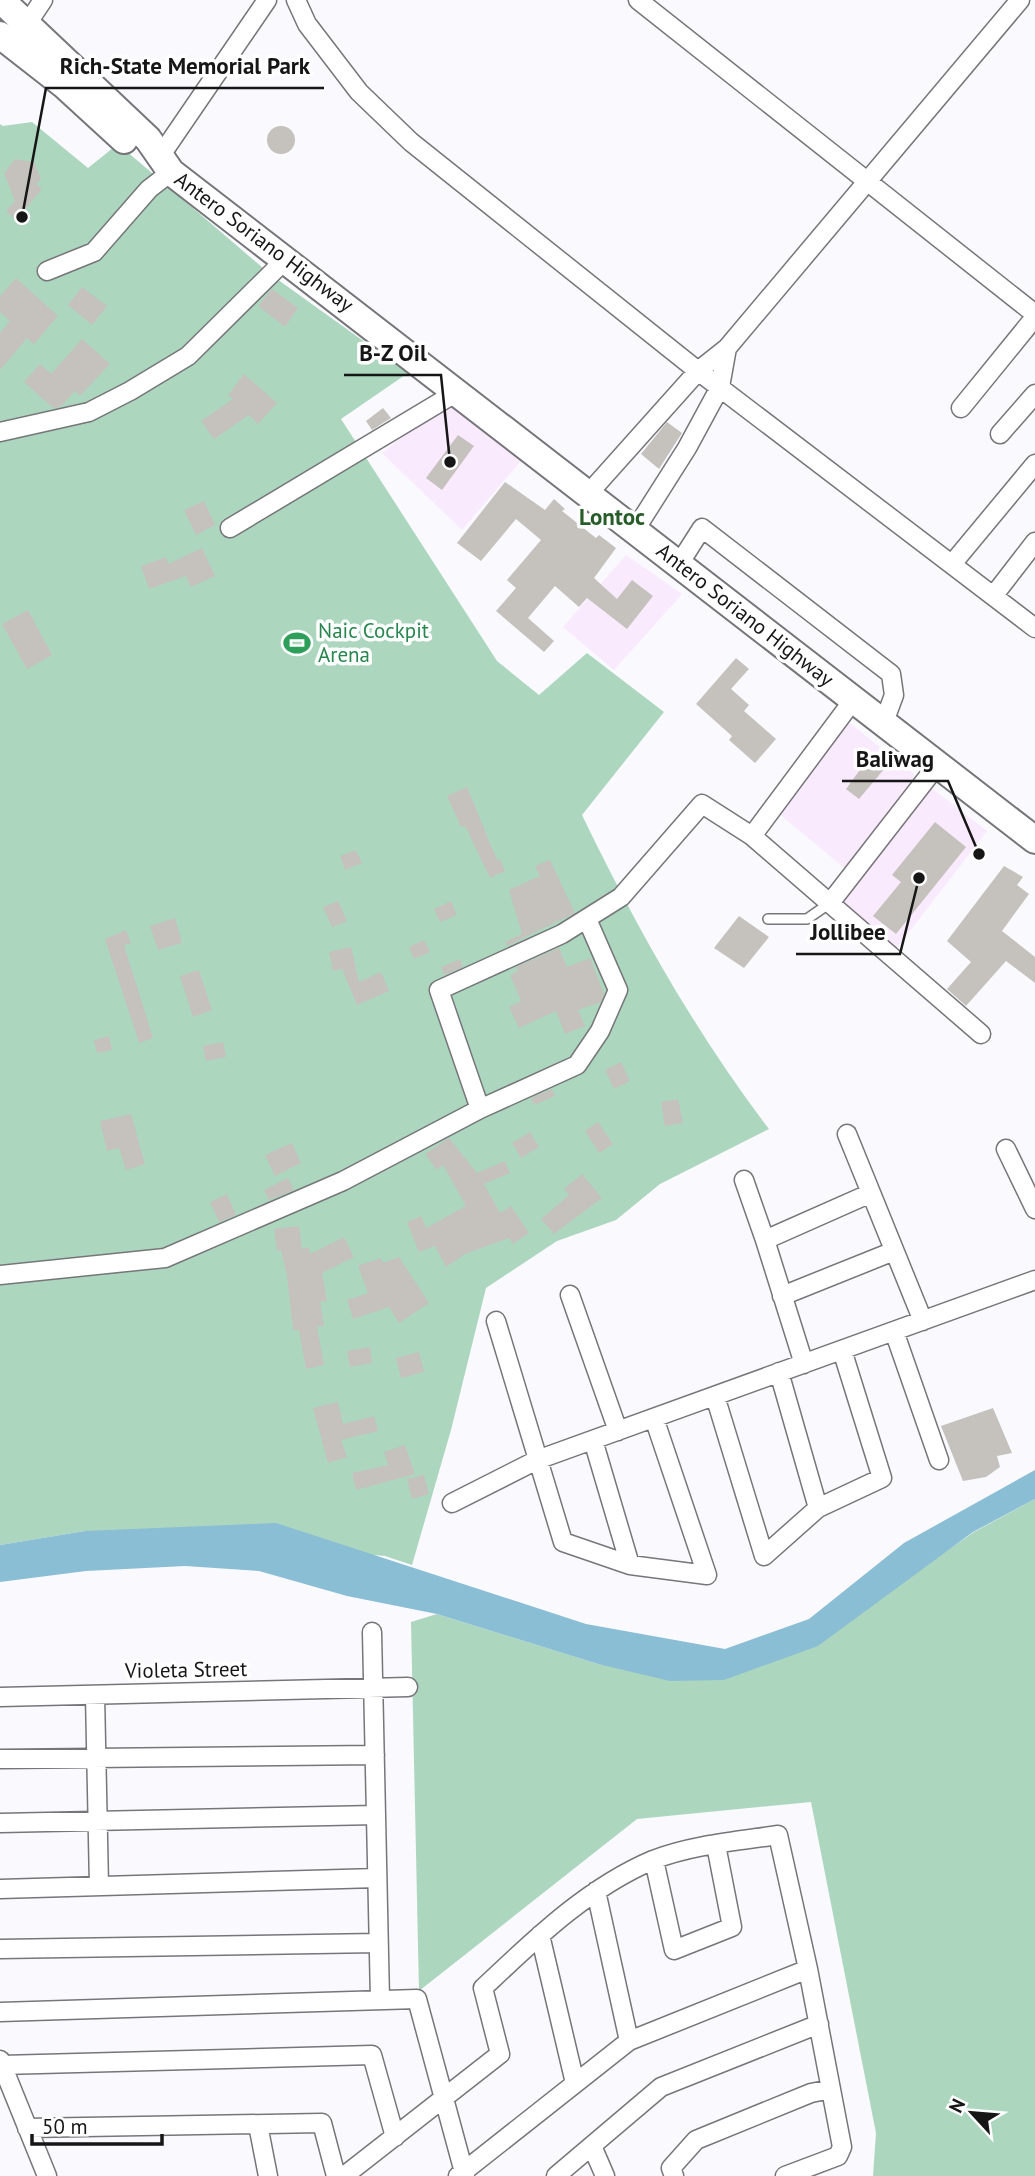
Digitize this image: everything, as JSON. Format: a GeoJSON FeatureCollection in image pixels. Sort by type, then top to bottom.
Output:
{"type":"FeatureCollection","features":[{"type":"Feature","properties":{"kind":"main road","name":"Antero Soriano Highway"},"geometry":{"type":"LineString","coordinates":[[1,0],[148,139],[165,165]]}},
{"type":"Feature","properties":{"kind":"main road","name":"Antero Soriano Highway"},"geometry":{"type":"LineString","coordinates":[[0,35],[64,85],[138,152],[165,165],[287,258],[1035,840]]}},
{"type":"Feature","properties":{"kind":"street"},"geometry":{"type":"LineString","coordinates":[[27,24],[43,0]]}},
{"type":"Feature","properties":{"kind":"street"},"geometry":{"type":"LineString","coordinates":[[47,271],[94,252],[149,189],[267,0]]}},
{"type":"Feature","properties":{"kind":"street"},"geometry":{"type":"LineString","coordinates":[[296,0],[307,24],[359,92],[411,142],[698,371],[1034,626]]}},
{"type":"Feature","properties":{"kind":"street"},"geometry":{"type":"LineString","coordinates":[[638,0],[1035,315],[961,408]]}},
{"type":"Feature","properties":{"kind":"street"},"geometry":{"type":"LineString","coordinates":[[588,494],[698,371],[727,348],[1020,0]]}},
{"type":"Feature","properties":{"kind":"street"},"geometry":{"type":"LineString","coordinates":[[0,432],[89,412],[130,391],[188,355],[287,258]]}},
{"type":"Feature","properties":{"kind":"street"},"geometry":{"type":"LineString","coordinates":[[635,530],[720,387],[727,348]]}},
{"type":"Feature","properties":{"kind":"street"},"geometry":{"type":"LineString","coordinates":[[230,528],[457,391]]}},
{"type":"Feature","properties":{"kind":"street"},"geometry":{"type":"LineString","coordinates":[[1000,434],[1035,394]]}},
{"type":"Feature","properties":{"kind":"street"},"geometry":{"type":"LineString","coordinates":[[952,564],[1035,464]]}},
{"type":"Feature","properties":{"kind":"street"},"geometry":{"type":"LineString","coordinates":[[678,564],[702,528],[891,674],[894,695],[884,722]]}},
{"type":"Feature","properties":{"kind":"street"},"geometry":{"type":"LineString","coordinates":[[994,595],[1035,542]]}},
{"type":"Feature","properties":{"kind":"street"},"geometry":{"type":"LineString","coordinates":[[752,836],[854,699]]}},
{"type":"Feature","properties":{"kind":"street"},"geometry":{"type":"LineString","coordinates":[[830,903],[938,764]]}},
{"type":"Feature","properties":{"kind":"street"},"geometry":{"type":"LineString","coordinates":[[480,1109],[439,990],[562,934],[621,897],[702,804],[752,836],[981,1034]]}},
{"type":"Feature","properties":{"kind":"street"},"geometry":{"type":"LineString","coordinates":[[0,1275],[165,1258],[343,1181],[480,1109],[577,1065],[600,1031],[618,990],[587,919]]}},
{"type":"Feature","properties":{"kind":"street"},"geometry":{"type":"LineString","coordinates":[[847,1134],[923,1321]]}},
{"type":"Feature","properties":{"kind":"street"},"geometry":{"type":"LineString","coordinates":[[1006,1149],[1035,1209]]}},
{"type":"Feature","properties":{"kind":"street"},"geometry":{"type":"LineString","coordinates":[[744,1180],[804,1364]]}},
{"type":"Feature","properties":{"kind":"street"},"geometry":{"type":"LineString","coordinates":[[765,1240],[871,1193]]}},
{"type":"Feature","properties":{"kind":"street"},"geometry":{"type":"LineString","coordinates":[[782,1296],[894,1251]]}},
{"type":"Feature","properties":{"kind":"street"},"geometry":{"type":"LineString","coordinates":[[452,1503],[537,1460],[1035,1280]]}},
{"type":"Feature","properties":{"kind":"street"},"geometry":{"type":"LineString","coordinates":[[570,1295],[618,1431]]}},
{"type":"Feature","properties":{"kind":"street"},"geometry":{"type":"LineString","coordinates":[[496,1321],[563,1542],[630,1566],[707,1575],[653,1418]]}},
{"type":"Feature","properties":{"kind":"street"},"geometry":{"type":"LineString","coordinates":[[894,1331],[939,1460]]}},
{"type":"Feature","properties":{"kind":"street"},"geometry":{"type":"LineString","coordinates":[[715,1396],[764,1556],[818,1508],[882,1478],[842,1350]]}},
{"type":"Feature","properties":{"kind":"street"},"geometry":{"type":"LineString","coordinates":[[779,1373],[818,1508]]}},
{"type":"Feature","properties":{"kind":"street"},"geometry":{"type":"LineString","coordinates":[[593,1440],[630,1566]]}},
{"type":"Feature","properties":{"kind":"street"},"geometry":{"type":"LineString","coordinates":[[372,1632],[380,2000]]}},
{"type":"Feature","properties":{"kind":"street","name":"Violeta Street"},"geometry":{"type":"LineString","coordinates":[[0,1697],[408,1687]]}},
{"type":"Feature","properties":{"kind":"street"},"geometry":{"type":"LineString","coordinates":[[95,1695],[99,1886]]}},
{"type":"Feature","properties":{"kind":"street"},"geometry":{"type":"LineString","coordinates":[[0,1759],[375,1755]]}},
{"type":"Feature","properties":{"kind":"street"},"geometry":{"type":"LineString","coordinates":[[0,1823],[376,1815]]}},
{"type":"Feature","properties":{"kind":"street"},"geometry":{"type":"LineString","coordinates":[[344,2176],[500,2054],[483,1988],[540,1935],[596,1891],[654,1860],[716,1845],[778,1835],[808,1969],[842,2147],[838,2156],[785,2176]]}},
{"type":"Feature","properties":{"kind":"street"},"geometry":{"type":"LineString","coordinates":[[654,1860],[674,1950],[732,1927],[716,1845]]}},
{"type":"Feature","properties":{"kind":"street"},"geometry":{"type":"LineString","coordinates":[[0,1889],[377,1878]]}},
{"type":"Feature","properties":{"kind":"street"},"geometry":{"type":"LineString","coordinates":[[596,1891],[629,2041]]}},
{"type":"Feature","properties":{"kind":"street"},"geometry":{"type":"LineString","coordinates":[[540,1935],[575,2084]]}},
{"type":"Feature","properties":{"kind":"street"},"geometry":{"type":"LineString","coordinates":[[0,1949],[378,1943]]}},
{"type":"Feature","properties":{"kind":"street"},"geometry":{"type":"LineString","coordinates":[[0,2012],[417,1999],[462,2174],[629,2041],[808,1969]]}},
{"type":"Feature","properties":{"kind":"street"},"geometry":{"type":"LineString","coordinates":[[556,2176],[661,2087],[819,2024]]}},
{"type":"Feature","properties":{"kind":"street"},"geometry":{"type":"LineString","coordinates":[[47,2176],[1,2063],[372,2055],[395,2137]]}},
{"type":"Feature","properties":{"kind":"street"},"geometry":{"type":"LineString","coordinates":[[674,2176],[671,2168],[696,2140],[811,2093],[831,2089]]}},
{"type":"Feature","properties":{"kind":"street"},"geometry":{"type":"LineString","coordinates":[[27,2128],[322,2123],[336,2176]]}},
{"type":"Feature","properties":{"kind":"street"},"geometry":{"type":"LineString","coordinates":[[258,2124],[268,2176]]}},
{"type":"Feature","properties":{"kind":"street"},"geometry":{"type":"LineString","coordinates":[[592,2146],[605,2176]]}},
{"type":"Feature","properties":{"kind":"lane"},"geometry":{"type":"LineString","coordinates":[[768,919],[807,919],[830,903]]}},
{"type":"Feature","properties":{"kind":"shaded area"},"geometry":{"type":"Polygon","coordinates":[[[453,397],[525,456],[462,530],[382,453],[453,397]]]}},
{"type":"Feature","properties":{"kind":"shaded area"},"geometry":{"type":"Polygon","coordinates":[[[626,555],[682,594],[614,670],[563,627],[626,555]]]}},
{"type":"Feature","properties":{"kind":"shaded area"},"geometry":{"type":"Polygon","coordinates":[[[841,724],[851,724],[915,775],[847,870],[777,812],[841,724]]]}},
{"type":"Feature","properties":{"kind":"shaded area"},"geometry":{"type":"Polygon","coordinates":[[[929,786],[987,831],[896,949],[839,901],[929,786]]]}},
{"type":"Feature","properties":{"kind":"green space"},"geometry":{"type":"Polygon","coordinates":[[[32,122],[88,168],[118,144],[270,274],[408,373],[341,419],[497,661],[539,695],[587,653],[664,712],[582,815],[623,897],[691,1016],[769,1129],[660,1184],[616,1220],[557,1241],[486,1288],[451,1430],[412,1565],[385,1556],[85,1531],[0,1545],[0,124],[3,126],[32,122]]]}},
{"type":"Feature","properties":{"kind":"green space"},"geometry":{"type":"Polygon","coordinates":[[[1035,1499],[1035,2176],[873,2176],[876,2133],[811,1802],[637,1819],[419,1991],[411,1622],[437,1614],[598,1664],[724,1680],[918,1571],[974,1532],[1035,1499]]]}},
{"type":"Feature","properties":{"kind":"water"},"geometry":{"type":"Polygon","coordinates":[[[1035,1470],[1035,1499],[973,1532],[818,1646],[724,1680],[670,1681],[598,1664],[437,1614],[347,1596],[259,1571],[185,1566],[86,1571],[0,1582],[0,1545],[85,1531],[276,1523],[586,1624],[725,1649],[809,1619],[904,1543],[1035,1470]]]}},
{"type":"Feature","properties":{"kind":"building"},"geometry":{"type":"Polygon","coordinates":[[[281,126],[291,130],[295,140],[291,150],[281,154],[271,150],[267,140],[271,130],[281,126]]]}},
{"type":"Feature","properties":{"kind":"building"},"geometry":{"type":"Polygon","coordinates":[[[15,159],[34,162],[41,179],[36,184],[42,189],[16,220],[6,211],[15,201],[4,173],[15,159]]]}},
{"type":"Feature","properties":{"kind":"building"},"geometry":{"type":"Polygon","coordinates":[[[16,278],[58,316],[34,344],[27,338],[0,370],[0,333],[10,321],[0,312],[0,296],[16,278]]]}},
{"type":"Feature","properties":{"kind":"building"},"geometry":{"type":"Polygon","coordinates":[[[82,287],[107,306],[92,325],[68,305],[82,287]]]}},
{"type":"Feature","properties":{"kind":"building"},"geometry":{"type":"Polygon","coordinates":[[[272,289],[298,308],[285,327],[258,306],[272,289]]]}},
{"type":"Feature","properties":{"kind":"building"},"geometry":{"type":"Polygon","coordinates":[[[82,339],[110,364],[80,396],[75,391],[60,407],[53,408],[24,382],[40,364],[51,374],[82,339]]]}},
{"type":"Feature","properties":{"kind":"building"},"geometry":{"type":"Polygon","coordinates":[[[244,374],[277,403],[258,424],[249,415],[214,439],[201,421],[233,399],[228,395],[244,374]]]}},
{"type":"Feature","properties":{"kind":"building"},"geometry":{"type":"Polygon","coordinates":[[[383,408],[391,418],[372,430],[366,421],[383,408]]]}},
{"type":"Feature","properties":{"kind":"building"},"geometry":{"type":"Polygon","coordinates":[[[667,422],[682,433],[659,469],[641,454],[667,422]]]}},
{"type":"Feature","properties":{"kind":"building"},"geometry":{"type":"Polygon","coordinates":[[[458,435],[474,446],[442,490],[426,478],[458,435]]]}},
{"type":"Feature","properties":{"kind":"building"},"geometry":{"type":"Polygon","coordinates":[[[505,482],[545,510],[554,499],[565,509],[562,511],[596,538],[599,535],[616,548],[594,578],[617,599],[632,580],[653,596],[627,629],[587,598],[579,607],[555,586],[528,618],[554,641],[544,652],[496,611],[516,588],[507,580],[541,540],[516,519],[481,561],[457,543],[505,482]]]}},
{"type":"Feature","properties":{"kind":"building"},"geometry":{"type":"Polygon","coordinates":[[[204,501],[215,525],[196,535],[184,510],[204,501]]]}},
{"type":"Feature","properties":{"kind":"building"},"geometry":{"type":"Polygon","coordinates":[[[202,548],[215,576],[191,587],[186,576],[149,589],[141,566],[166,557],[168,564],[202,548]]]}},
{"type":"Feature","properties":{"kind":"building"},"geometry":{"type":"Polygon","coordinates":[[[28,610],[52,655],[27,669],[2,624],[28,610]]]}},
{"type":"Feature","properties":{"kind":"building"},"geometry":{"type":"Polygon","coordinates":[[[736,658],[749,669],[731,689],[749,705],[744,711],[776,739],[755,763],[729,740],[732,736],[696,704],[736,658]]]}},
{"type":"Feature","properties":{"kind":"building"},"geometry":{"type":"Polygon","coordinates":[[[870,756],[885,768],[859,799],[846,789],[870,756]]]}},
{"type":"Feature","properties":{"kind":"building"},"geometry":{"type":"Polygon","coordinates":[[[467,787],[497,860],[500,859],[505,871],[490,878],[447,796],[467,787]]]}},
{"type":"Feature","properties":{"kind":"building"},"geometry":{"type":"Polygon","coordinates":[[[935,822],[966,847],[896,934],[873,916],[901,882],[892,875],[935,822]]]}},
{"type":"Feature","properties":{"kind":"building"},"geometry":{"type":"Polygon","coordinates":[[[356,850],[362,863],[345,870],[340,856],[356,850]]]}},
{"type":"Feature","properties":{"kind":"building"},"geometry":{"type":"Polygon","coordinates":[[[550,860],[575,913],[507,946],[505,942],[522,934],[509,890],[540,876],[535,866],[550,860]]]}},
{"type":"Feature","properties":{"kind":"building"},"geometry":{"type":"Polygon","coordinates":[[[1004,866],[1023,877],[1017,885],[1029,894],[1002,931],[1035,957],[1035,983],[1006,961],[966,1006],[947,989],[971,962],[947,941],[1004,866]]]}},
{"type":"Feature","properties":{"kind":"building"},"geometry":{"type":"Polygon","coordinates":[[[338,901],[347,921],[332,927],[323,907],[338,901]]]}},
{"type":"Feature","properties":{"kind":"building"},"geometry":{"type":"Polygon","coordinates":[[[451,901],[457,915],[440,922],[434,909],[451,901]]]}},
{"type":"Feature","properties":{"kind":"building"},"geometry":{"type":"Polygon","coordinates":[[[739,916],[769,937],[744,968],[714,948],[739,916]]]}},
{"type":"Feature","properties":{"kind":"building"},"geometry":{"type":"Polygon","coordinates":[[[175,918],[182,943],[158,950],[150,926],[175,918]]]}},
{"type":"Feature","properties":{"kind":"building"},"geometry":{"type":"Polygon","coordinates":[[[126,930],[131,943],[124,945],[153,1038],[139,1043],[105,939],[126,930]]]}},
{"type":"Feature","properties":{"kind":"building"},"geometry":{"type":"Polygon","coordinates":[[[424,940],[430,952],[414,959],[409,947],[424,940]]]}},
{"type":"Feature","properties":{"kind":"building"},"geometry":{"type":"Polygon","coordinates":[[[351,947],[359,982],[381,972],[389,991],[357,1005],[342,969],[333,971],[329,952],[351,947]]]}},
{"type":"Feature","properties":{"kind":"building"},"geometry":{"type":"Polygon","coordinates":[[[559,948],[567,967],[590,958],[604,994],[601,1002],[578,1010],[585,1026],[565,1034],[556,1011],[519,1028],[509,1007],[521,1001],[510,975],[518,971],[516,967],[559,948]]]}},
{"type":"Feature","properties":{"kind":"building"},"geometry":{"type":"Polygon","coordinates":[[[460,959],[463,967],[444,975],[441,967],[460,959]]]}},
{"type":"Feature","properties":{"kind":"building"},"geometry":{"type":"Polygon","coordinates":[[[199,970],[212,1010],[193,1017],[180,976],[199,970]]]}},
{"type":"Feature","properties":{"kind":"building"},"geometry":{"type":"Polygon","coordinates":[[[109,1036],[112,1050],[97,1053],[94,1040],[109,1036]]]}},
{"type":"Feature","properties":{"kind":"building"},"geometry":{"type":"Polygon","coordinates":[[[223,1042],[226,1057],[206,1061],[203,1046],[223,1042]]]}},
{"type":"Feature","properties":{"kind":"building"},"geometry":{"type":"Polygon","coordinates":[[[621,1062],[630,1081],[614,1089],[605,1070],[621,1062]]]}},
{"type":"Feature","properties":{"kind":"building"},"geometry":{"type":"Polygon","coordinates":[[[552,1089],[555,1096],[534,1105],[531,1098],[552,1089]]]}},
{"type":"Feature","properties":{"kind":"building"},"geometry":{"type":"Polygon","coordinates":[[[678,1099],[683,1123],[665,1126],[661,1102],[678,1099]]]}},
{"type":"Feature","properties":{"kind":"building"},"geometry":{"type":"Polygon","coordinates":[[[131,1114],[145,1164],[126,1170],[119,1148],[107,1151],[100,1121],[131,1114]]]}},
{"type":"Feature","properties":{"kind":"building"},"geometry":{"type":"Polygon","coordinates":[[[598,1122],[613,1144],[599,1153],[585,1131],[598,1122]]]}},
{"type":"Feature","properties":{"kind":"building"},"geometry":{"type":"Polygon","coordinates":[[[530,1132],[539,1147],[521,1158],[512,1143],[530,1132]]]}},
{"type":"Feature","properties":{"kind":"building"},"geometry":{"type":"Polygon","coordinates":[[[449,1138],[477,1173],[505,1161],[510,1173],[484,1184],[500,1213],[511,1206],[529,1233],[513,1244],[509,1238],[465,1254],[446,1267],[435,1246],[419,1252],[407,1222],[421,1216],[426,1228],[466,1206],[443,1165],[437,1170],[425,1154],[449,1138]]]}},
{"type":"Feature","properties":{"kind":"building"},"geometry":{"type":"Polygon","coordinates":[[[292,1143],[301,1163],[275,1176],[265,1155],[292,1143]]]}},
{"type":"Feature","properties":{"kind":"building"},"geometry":{"type":"Polygon","coordinates":[[[582,1174],[602,1198],[554,1234],[541,1219],[569,1195],[564,1189],[582,1174]]]}},
{"type":"Feature","properties":{"kind":"building"},"geometry":{"type":"Polygon","coordinates":[[[288,1178],[294,1190],[269,1200],[264,1190],[288,1178]]]}},
{"type":"Feature","properties":{"kind":"building"},"geometry":{"type":"Polygon","coordinates":[[[227,1194],[236,1215],[219,1222],[210,1202],[227,1194]]]}},
{"type":"Feature","properties":{"kind":"building"},"geometry":{"type":"Polygon","coordinates":[[[299,1226],[302,1249],[309,1247],[310,1254],[344,1237],[354,1257],[322,1273],[327,1301],[320,1302],[324,1326],[317,1327],[324,1365],[306,1369],[299,1330],[293,1330],[287,1276],[281,1250],[277,1251],[274,1229],[299,1226]]]}},
{"type":"Feature","properties":{"kind":"building"},"geometry":{"type":"Polygon","coordinates":[[[399,1257],[429,1303],[399,1323],[389,1307],[353,1319],[347,1300],[368,1293],[358,1266],[381,1258],[383,1263],[399,1257]]]}},
{"type":"Feature","properties":{"kind":"building"},"geometry":{"type":"Polygon","coordinates":[[[370,1347],[372,1363],[350,1367],[347,1351],[370,1347]]]}},
{"type":"Feature","properties":{"kind":"building"},"geometry":{"type":"Polygon","coordinates":[[[419,1352],[424,1372],[401,1378],[396,1358],[419,1352]]]}},
{"type":"Feature","properties":{"kind":"building"},"geometry":{"type":"Polygon","coordinates":[[[338,1402],[343,1424],[374,1416],[378,1431],[341,1440],[347,1457],[328,1463],[313,1408],[338,1402]]]}},
{"type":"Feature","properties":{"kind":"building"},"geometry":{"type":"Polygon","coordinates":[[[993,1408],[1012,1453],[997,1456],[1000,1467],[986,1477],[963,1481],[941,1426],[993,1408]]]}},
{"type":"Feature","properties":{"kind":"building"},"geometry":{"type":"Polygon","coordinates":[[[405,1445],[415,1474],[356,1490],[352,1473],[388,1465],[384,1452],[405,1445]]]}},
{"type":"Feature","properties":{"kind":"building"},"geometry":{"type":"Polygon","coordinates":[[[424,1475],[429,1494],[412,1499],[407,1479],[424,1475]]]}},
{"type":"Feature","properties":{"kind":"place","name":"Rich-State Memorial Park"},"geometry":{"type":"Point","coordinates":[22,217]}},
{"type":"Feature","properties":{"kind":"place","name":"B-Z Oil"},"geometry":{"type":"Point","coordinates":[450,462]}},
{"type":"Feature","properties":{"kind":"place","name":"Naic Cockpit Arena"},"geometry":{"type":"Point","coordinates":[297,643]}},
{"type":"Feature","properties":{"kind":"place","name":"Baliwag"},"geometry":{"type":"Point","coordinates":[979,854]}},
{"type":"Feature","properties":{"kind":"place","name":"Jollibee"},"geometry":{"type":"Point","coordinates":[919,878]}},
{"type":"Feature","properties":{"kind":"district","name":"Lontoc"},"geometry":{"type":"Point","coordinates":[612,517]}}]}
